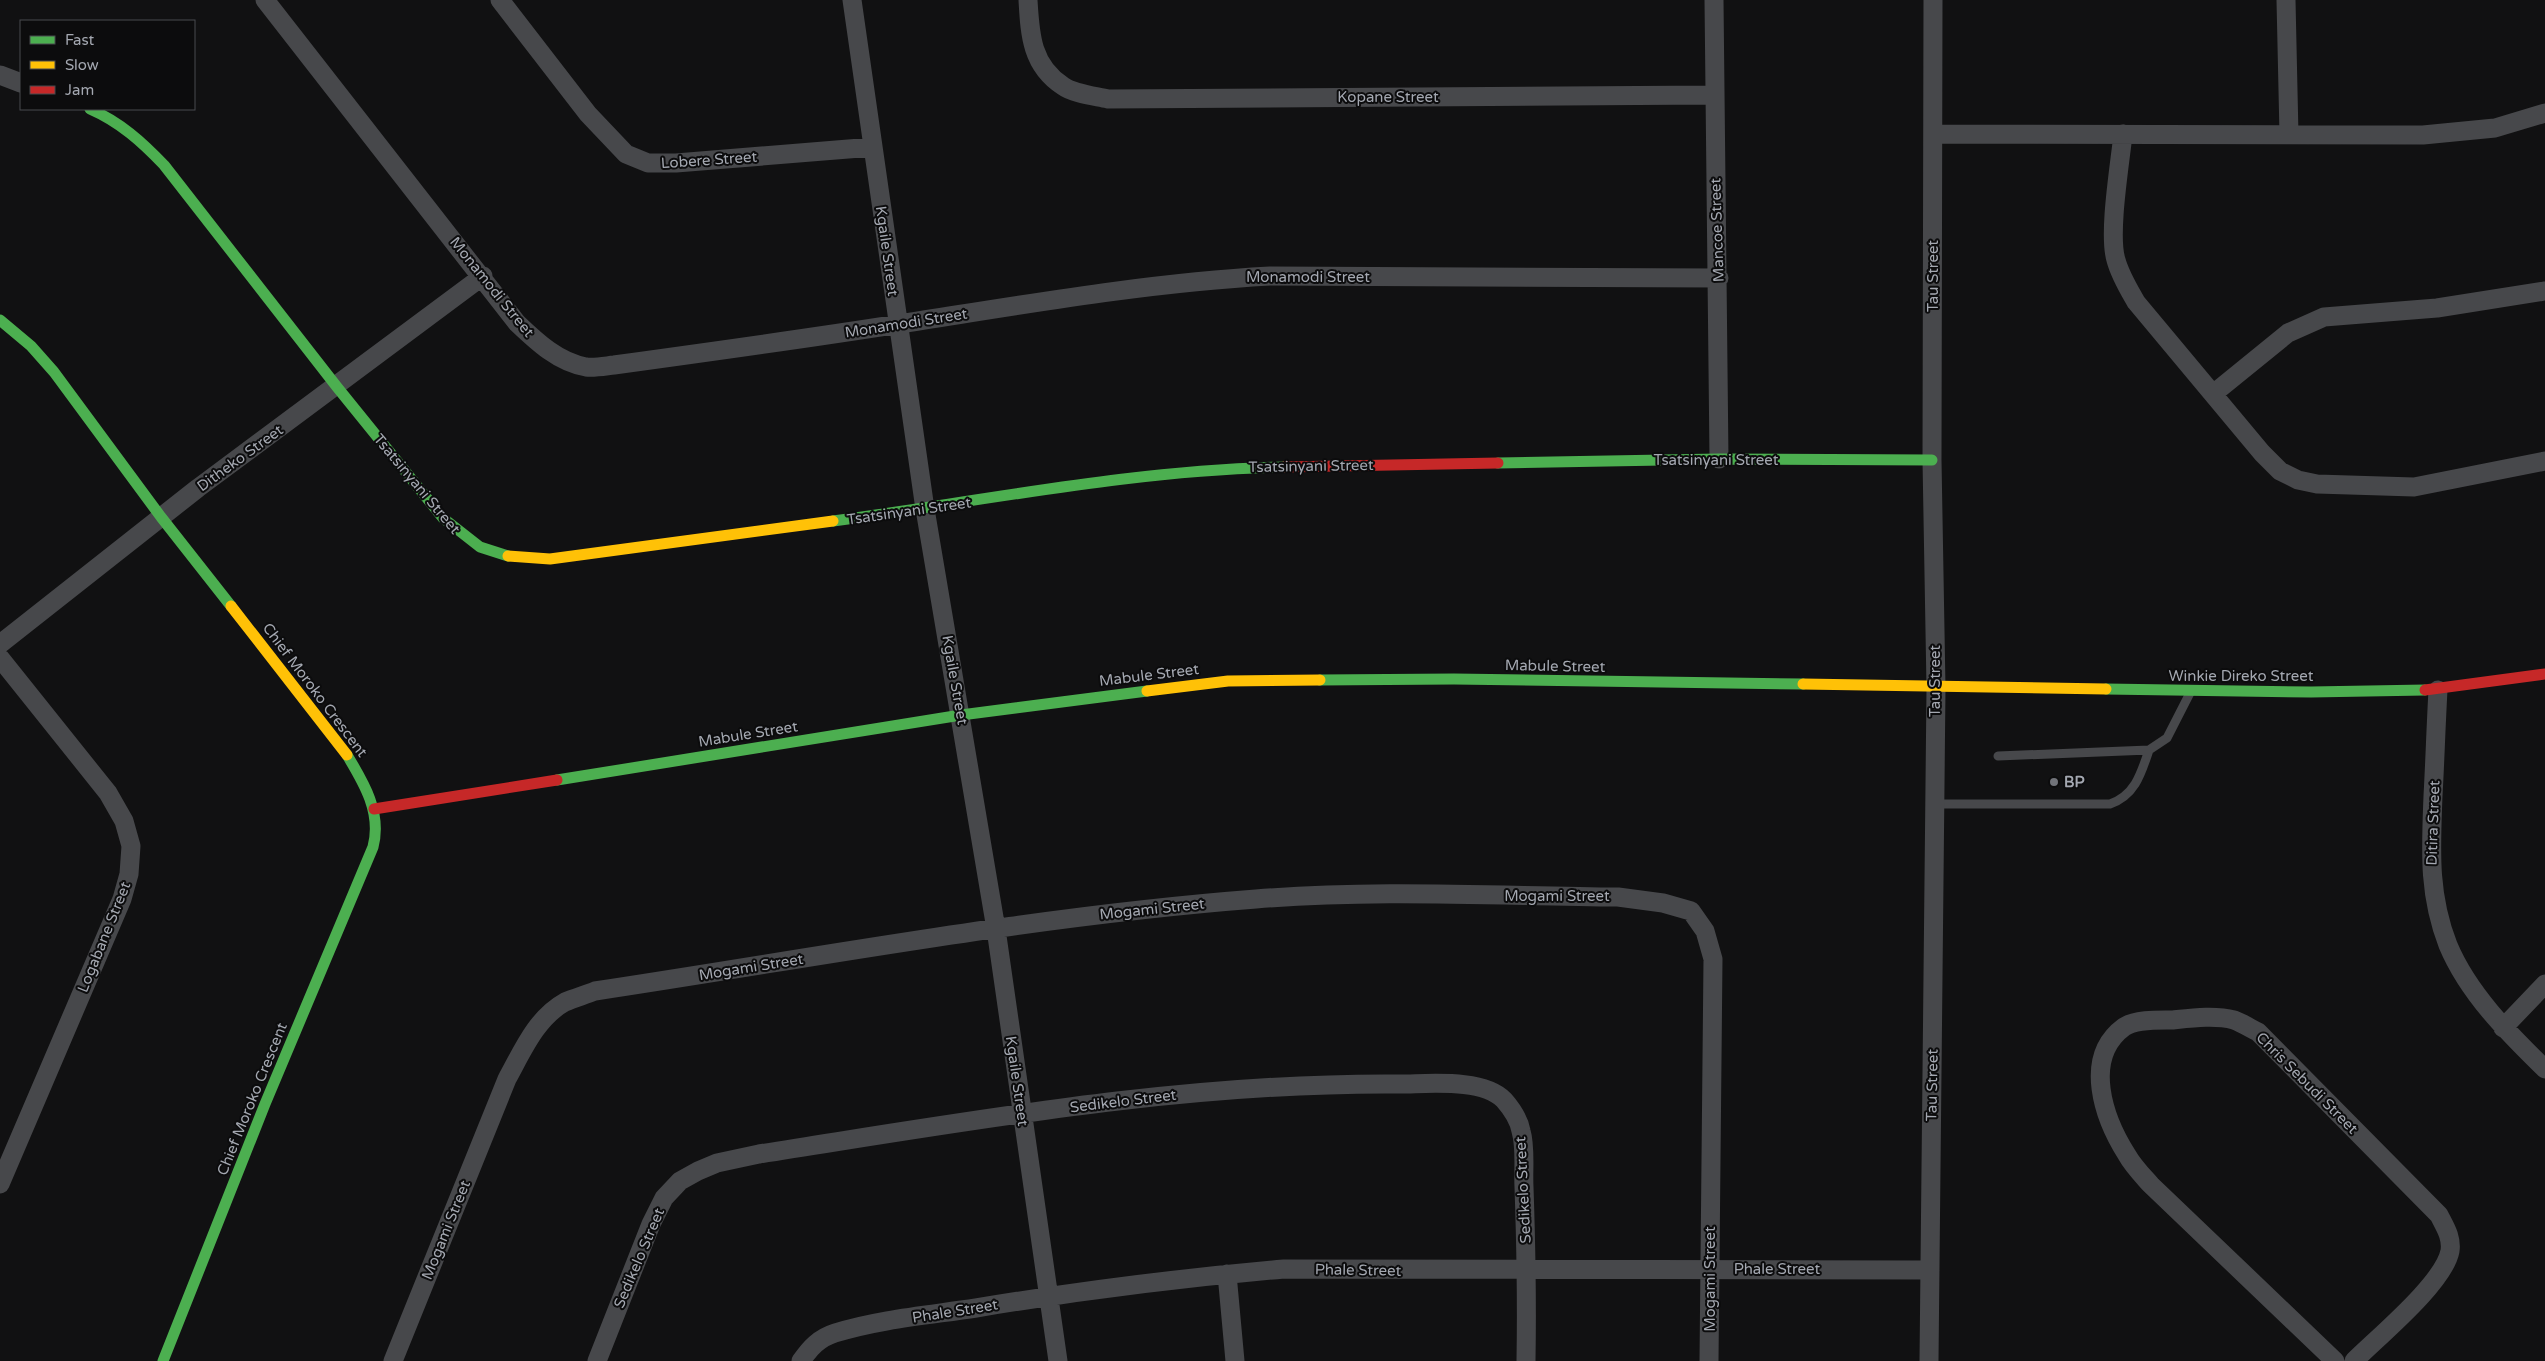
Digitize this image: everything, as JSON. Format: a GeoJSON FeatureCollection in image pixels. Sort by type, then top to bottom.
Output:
{"type":"FeatureCollection","features":[{"type":"Feature","properties":{"kind":"street","name":"Monamodi Street"},"geometry":{"type":"LineString","coordinates":[[265,0],[483,276],[517,323],[541,346],[564,360],[587,367],[614,365],[898,324],[1087,294],[1203,280],[1270,276],[1719,278]]}},
{"type":"Feature","properties":{"kind":"street","name":"Lobere Street"},"geometry":{"type":"LineString","coordinates":[[500,0],[588,114],[626,154],[648,163],[676,163],[873,147]]}},
{"type":"Feature","properties":{"kind":"street","name":"Kgaile Street"},"geometry":{"type":"LineString","coordinates":[[852,0],[926,509],[996,929],[1058,1361]]}},
{"type":"Feature","properties":{"kind":"street","name":"Kopane Street"},"geometry":{"type":"LineString","coordinates":[[1028,0],[1031,40],[1043,68],[1064,87],[1108,99],[1714,96]]}},
{"type":"Feature","properties":{"kind":"street","name":"Mancoe Street"},"geometry":{"type":"LineString","coordinates":[[1714,0],[1714,96],[1719,278],[1719,459]]}},
{"type":"Feature","properties":{"kind":"street","name":"Tau Street"},"geometry":{"type":"LineString","coordinates":[[1929,1361],[1936,688],[1932,460],[1933,0]]}},
{"type":"Feature","properties":{"kind":"street"},"geometry":{"type":"LineString","coordinates":[[2286,0],[2289,135]]}},
{"type":"Feature","properties":{"kind":"street"},"geometry":{"type":"LineString","coordinates":[[0,75],[20,83]]}},
{"type":"Feature","properties":{"kind":"street","name":"Tsatsinyani Street"},"geometry":{"type":"LineString","coordinates":[[92,110],[118,123],[143,141],[164,164],[337,387],[443,518],[463,538],[481,548],[509,558],[550,559],[926,509],[1131,478],[1240,468],[1719,459],[1932,460]]}},
{"type":"Feature","properties":{"kind":"street"},"geometry":{"type":"LineString","coordinates":[[1933,134],[2432,134],[2495,128],[2545,113]]}},
{"type":"Feature","properties":{"kind":"street"},"geometry":{"type":"LineString","coordinates":[[2123,134],[2113,235],[2115,259],[2136,302],[2262,453],[2280,471],[2298,480],[2317,484],[2414,487],[2545,461]]}},
{"type":"Feature","properties":{"kind":"street","name":"Ditheko Street"},"geometry":{"type":"LineString","coordinates":[[0,644],[161,517],[483,276]]}},
{"type":"Feature","properties":{"kind":"street"},"geometry":{"type":"LineString","coordinates":[[2213,394],[2288,333],[2324,318],[2437,308],[2545,291]]}},
{"type":"Feature","properties":{"kind":"street","name":"Chief Moroko Crescent"},"geometry":{"type":"LineString","coordinates":[[0,320],[31,346],[54,372],[161,517],[341,745],[363,780],[374,809],[375,838],[364,872],[265,1104],[163,1361]]}},
{"type":"Feature","properties":{"kind":"street","name":"Logabane Street"},"geometry":{"type":"LineString","coordinates":[[0,658],[108,793],[124,821],[132,846],[129,874],[122,899],[0,1184]]}},
{"type":"Feature","properties":{"kind":"street","name":"Winkie Direko Street"},"geometry":{"type":"LineString","coordinates":[[1936,688],[2192,691],[2438,690],[2545,674]]}},
{"type":"Feature","properties":{"kind":"street","name":"Mabule Street"},"geometry":{"type":"LineString","coordinates":[[374,809],[961,715],[1228,681],[1454,679],[1936,688]]}},
{"type":"Feature","properties":{"kind":"street","name":"Ditira Street"},"geometry":{"type":"LineString","coordinates":[[2438,690],[2430,866],[2436,907],[2448,945],[2467,979],[2503,1028],[2545,1070]]}},
{"type":"Feature","properties":{"kind":"street","name":"Mogami Street"},"geometry":{"type":"LineString","coordinates":[[393,1361],[507,1080],[527,1042],[544,1019],[565,1003],[595,991],[996,929],[1257,898],[1346,895],[1618,897],[1662,903],[1692,911],[1705,931],[1713,959],[1709,1361]]}},
{"type":"Feature","properties":{"kind":"street"},"geometry":{"type":"LineString","coordinates":[[2503,1028],[2545,984]]}},
{"type":"Feature","properties":{"kind":"street","name":"Chris Sebudi Street"},"geometry":{"type":"LineString","coordinates":[[2335,1361],[2150,1185],[2128,1157],[2115,1134],[2101,1093],[2100,1065],[2107,1045],[2125,1026],[2150,1021],[2203,1018],[2234,1020],[2258,1032],[2438,1215],[2449,1234],[2450,1251],[2444,1266],[2429,1288],[2354,1361]]}},
{"type":"Feature","properties":{"kind":"street","name":"Sedikelo Street"},"geometry":{"type":"LineString","coordinates":[[597,1361],[664,1198],[680,1181],[717,1163],[759,1154],[1021,1113],[1193,1093],[1321,1083],[1459,1084],[1487,1089],[1502,1097],[1521,1131],[1527,1271],[1526,1361]]}},
{"type":"Feature","properties":{"kind":"street","name":"Phale Street"},"geometry":{"type":"LineString","coordinates":[[801,1361],[815,1342],[834,1334],[889,1321],[1048,1296],[1227,1274],[1284,1269],[1527,1271],[1709,1269],[1930,1270]]}},
{"type":"Feature","properties":{"kind":"street"},"geometry":{"type":"LineString","coordinates":[[1227,1274],[1235,1361]]}},
{"type":"Feature","properties":{"kind":"lane"},"geometry":{"type":"LineString","coordinates":[[1998,756],[2149,750],[2166,738],[2192,691]]}},
{"type":"Feature","properties":{"kind":"lane"},"geometry":{"type":"LineString","coordinates":[[1935,804],[2110,804],[2130,793],[2136,784],[2149,750]]}},
{"type":"Feature","properties":{"kind":"traffic: fast"},"geometry":{"type":"LineString","coordinates":[[92,110],[130,133],[164,165],[337,387],[443,518],[480,547],[508,556]]}},
{"type":"Feature","properties":{"kind":"traffic: fast"},"geometry":{"type":"LineString","coordinates":[[0,320],[31,346],[54,372],[161,517],[231,606]]}},
{"type":"Feature","properties":{"kind":"traffic: fast"},"geometry":{"type":"LineString","coordinates":[[1498,463],[1719,459],[1932,460]]}},
{"type":"Feature","properties":{"kind":"traffic: fast"},"geometry":{"type":"LineString","coordinates":[[833,521],[1114,480],[1227,469],[1284,467]]}},
{"type":"Feature","properties":{"kind":"traffic: fast"},"geometry":{"type":"LineString","coordinates":[[1320,680],[1454,679],[1803,684]]}},
{"type":"Feature","properties":{"kind":"traffic: fast"},"geometry":{"type":"LineString","coordinates":[[2106,689],[2311,692],[2425,690]]}},
{"type":"Feature","properties":{"kind":"traffic: fast"},"geometry":{"type":"LineString","coordinates":[[557,780],[961,715],[1147,691]]}},
{"type":"Feature","properties":{"kind":"traffic: fast"},"geometry":{"type":"LineString","coordinates":[[163,1361],[265,1104],[373,847],[375,822],[370,799],[360,776],[347,755]]}},
{"type":"Feature","properties":{"kind":"traffic: slow"},"geometry":{"type":"LineString","coordinates":[[508,556],[550,559],[833,521]]}},
{"type":"Feature","properties":{"kind":"traffic: slow"},"geometry":{"type":"LineString","coordinates":[[231,606],[347,755]]}},
{"type":"Feature","properties":{"kind":"traffic: slow"},"geometry":{"type":"LineString","coordinates":[[1147,691],[1228,681],[1320,680]]}},
{"type":"Feature","properties":{"kind":"traffic: slow"},"geometry":{"type":"LineString","coordinates":[[1803,684],[2106,689]]}},
{"type":"Feature","properties":{"kind":"traffic: jam"},"geometry":{"type":"LineString","coordinates":[[1284,467],[1498,463]]}},
{"type":"Feature","properties":{"kind":"traffic: jam"},"geometry":{"type":"LineString","coordinates":[[2425,690],[2545,674]]}},
{"type":"Feature","properties":{"kind":"traffic: jam"},"geometry":{"type":"LineString","coordinates":[[374,809],[557,780]]}},
{"type":"Feature","properties":{"kind":"place","name":"BP"},"geometry":{"type":"Point","coordinates":[2054,782]}}]}
